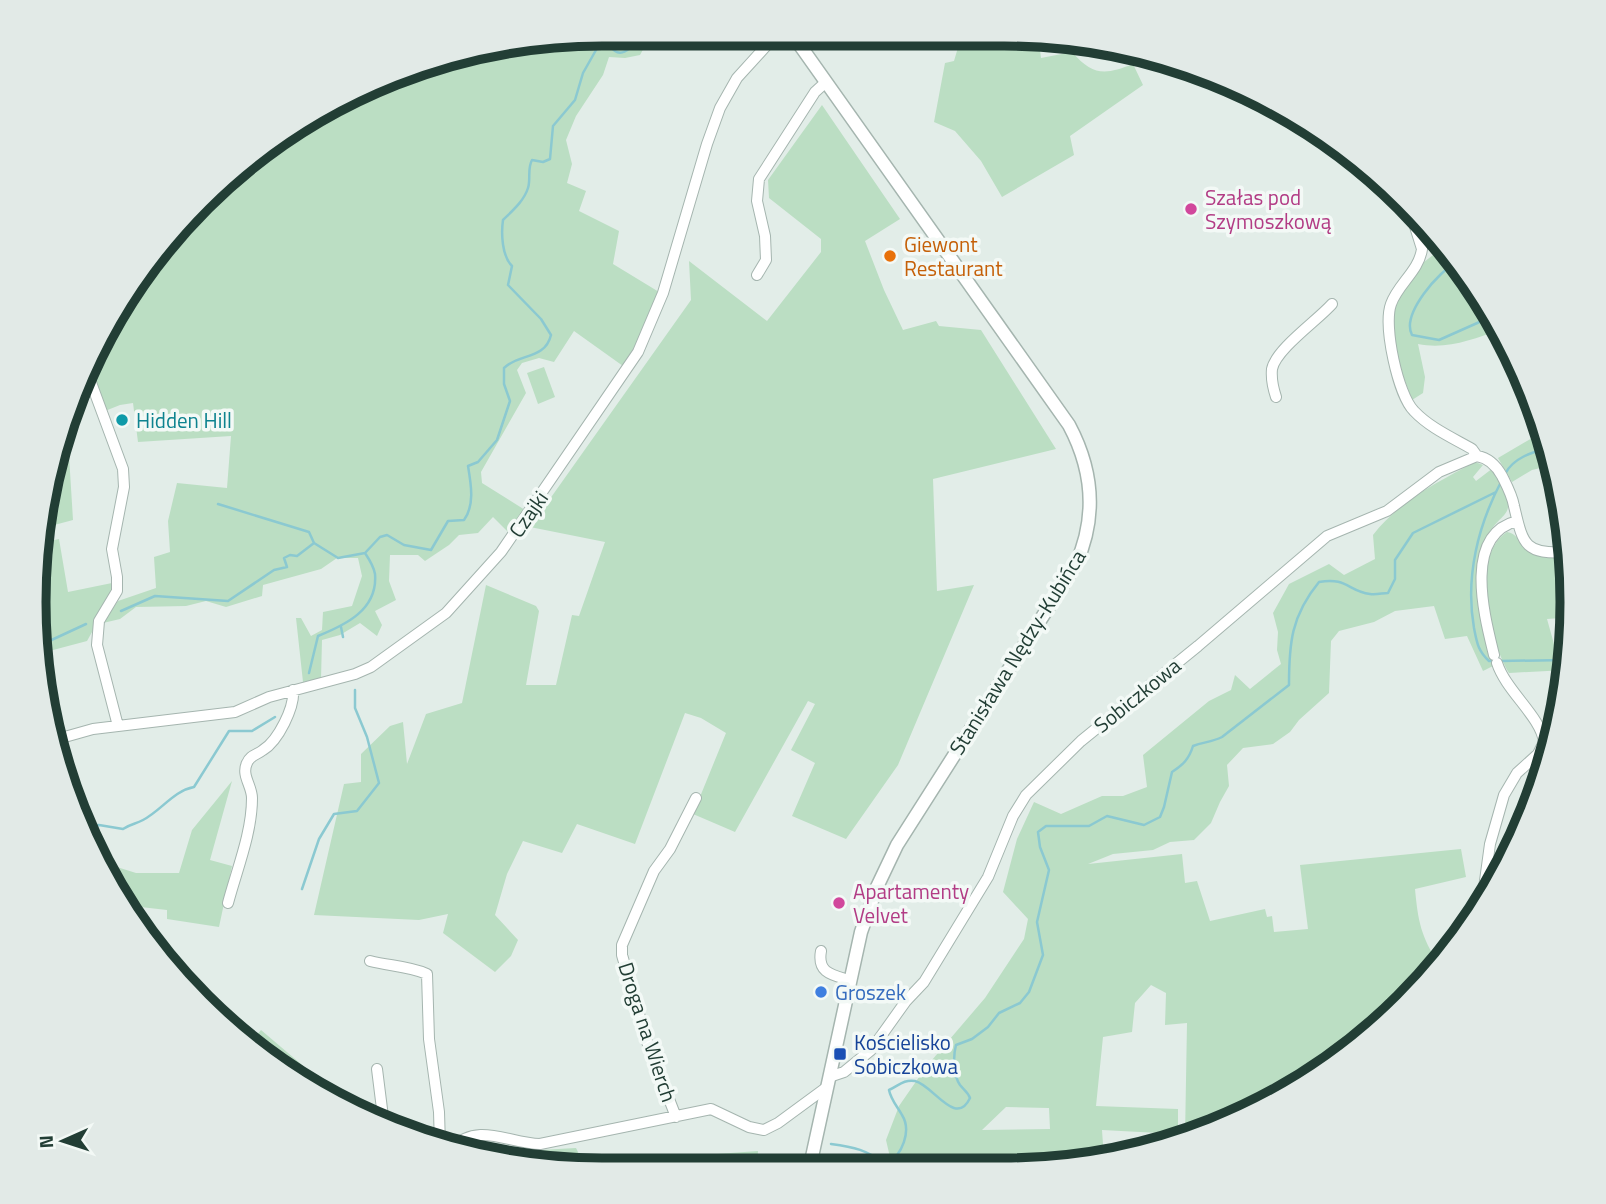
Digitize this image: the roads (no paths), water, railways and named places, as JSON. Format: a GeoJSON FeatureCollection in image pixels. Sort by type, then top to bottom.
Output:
{"type":"FeatureCollection","features":[{"type":"Feature","properties":{"kind":"street","name":"Czajki"},"geometry":{"type":"LineString","coordinates":[[62,738],[93,729],[235,712],[269,697],[371,667],[446,613],[501,552],[638,352],[663,293],[720,108],[737,78],[765,46]]}},
{"type":"Feature","properties":{"kind":"street","name":"Stanisława Nędzy-Kubińca"},"geometry":{"type":"LineString","coordinates":[[800,46],[1069,425],[1087,470],[1090,500],[1086,535],[1076,564],[897,845],[867,912],[849,980],[812,1158]]}},
{"type":"Feature","properties":{"kind":"street"},"geometry":{"type":"LineString","coordinates":[[757,275],[766,260],[765,236],[757,201],[758,178],[815,92],[826,82]]}},
{"type":"Feature","properties":{"kind":"street"},"geometry":{"type":"LineString","coordinates":[[1415,227],[1422,249],[1409,277],[1394,298],[1387,321],[1399,378],[1412,410],[1429,424],[1472,449],[1477,456],[1491,461],[1499,470],[1509,491],[1520,536],[1528,546],[1544,552],[1558,552]]}},
{"type":"Feature","properties":{"kind":"street"},"geometry":{"type":"LineString","coordinates":[[1276,397],[1272,385],[1272,367],[1279,355],[1332,304]]}},
{"type":"Feature","properties":{"kind":"street"},"geometry":{"type":"LineString","coordinates":[[91,382],[123,469],[124,487],[112,549],[117,592],[99,621],[97,645],[118,726]]}},
{"type":"Feature","properties":{"kind":"street","name":"Sobiczkowa"},"geometry":{"type":"LineString","coordinates":[[676,1117],[711,1109],[738,1122],[764,1130],[771,1128],[871,1050],[906,1001],[924,982],[988,877],[1013,816],[1026,795],[1051,769],[1107,718],[1198,646],[1327,536],[1387,511],[1439,472],[1477,456]]}},
{"type":"Feature","properties":{"kind":"street"},"geometry":{"type":"LineString","coordinates":[[1517,521],[1508,523],[1489,545],[1483,566],[1481,591],[1503,679],[1538,726],[1543,740]]}},
{"type":"Feature","properties":{"kind":"street"},"geometry":{"type":"LineString","coordinates":[[228,903],[251,816],[252,791],[245,766],[252,756],[268,746],[284,723],[292,708],[293,690]]}},
{"type":"Feature","properties":{"kind":"street"},"geometry":{"type":"LineString","coordinates":[[1485,882],[1499,807],[1517,773],[1538,754],[1542,745]]}},
{"type":"Feature","properties":{"kind":"street","name":"Droga na Wierch"},"geometry":{"type":"LineString","coordinates":[[676,1117],[648,1045],[622,955],[622,945],[654,871],[670,849],[696,798]]}},
{"type":"Feature","properties":{"kind":"street"},"geometry":{"type":"LineString","coordinates":[[821,951],[820,965],[824,972],[849,980]]}},
{"type":"Feature","properties":{"kind":"street"},"geometry":{"type":"LineString","coordinates":[[370,961],[415,969],[427,974],[429,1039],[440,1134]]}},
{"type":"Feature","properties":{"kind":"street"},"geometry":{"type":"LineString","coordinates":[[377,1069],[383,1113]]}},
{"type":"Feature","properties":{"kind":"street"},"geometry":{"type":"LineString","coordinates":[[461,1141],[473,1136],[491,1135],[528,1144],[540,1144],[676,1117]]}},
{"type":"Feature","properties":{"kind":"waterway"},"geometry":{"type":"LineString","coordinates":[[309,673],[318,636],[349,621],[365,607],[371,597],[375,587],[375,574],[365,553],[380,537],[387,535],[404,545],[431,550],[448,521],[464,520],[470,508],[468,466],[478,462],[497,440],[510,401],[504,384],[504,368],[543,349],[548,343],[551,335],[541,319],[508,285],[512,266],[506,257],[503,244],[503,220],[526,193],[532,160],[543,162],[550,159],[553,126],[575,100],[583,73],[598,46]]}},
{"type":"Feature","properties":{"kind":"waterway"},"geometry":{"type":"LineString","coordinates":[[608,46],[619,53],[632,46]]}},
{"type":"Feature","properties":{"kind":"waterway"},"geometry":{"type":"LineString","coordinates":[[1449,267],[1417,305],[1410,326],[1412,335],[1439,340],[1484,320]]}},
{"type":"Feature","properties":{"kind":"waterway"},"geometry":{"type":"LineString","coordinates":[[1505,474],[1518,460],[1540,451]]}},
{"type":"Feature","properties":{"kind":"waterway"},"geometry":{"type":"LineString","coordinates":[[1494,661],[1485,657],[1477,642],[1471,590],[1480,533],[1502,480]]}},
{"type":"Feature","properties":{"kind":"waterway"},"geometry":{"type":"LineString","coordinates":[[894,1158],[904,1142],[906,1128],[889,1090],[904,1082],[915,1081],[951,1107],[958,1109],[964,1106],[970,1098],[956,1076],[956,1045],[972,1039],[988,1027],[999,1013],[1020,1003],[1029,992],[1043,955],[1037,922],[1049,870],[1040,847],[1038,832],[1046,826],[1089,826],[1107,816],[1144,825],[1160,817],[1172,772],[1190,755],[1193,746],[1222,737],[1289,685],[1293,631],[1302,607],[1319,582],[1336,581],[1370,594],[1388,593],[1395,579],[1395,560],[1413,533],[1496,492]]}},
{"type":"Feature","properties":{"kind":"waterway"},"geometry":{"type":"LineString","coordinates":[[218,504],[309,532],[314,543]]}},
{"type":"Feature","properties":{"kind":"waterway"},"geometry":{"type":"LineString","coordinates":[[121,611],[155,596],[228,601],[274,570],[287,567],[284,558],[297,556],[314,543],[338,558],[365,553]]}},
{"type":"Feature","properties":{"kind":"waterway"},"geometry":{"type":"LineString","coordinates":[[47,642],[86,624]]}},
{"type":"Feature","properties":{"kind":"waterway"},"geometry":{"type":"LineString","coordinates":[[341,627],[343,637]]}},
{"type":"Feature","properties":{"kind":"waterway"},"geometry":{"type":"LineString","coordinates":[[1500,661],[1557,660]]}},
{"type":"Feature","properties":{"kind":"waterway"},"geometry":{"type":"LineString","coordinates":[[302,889],[319,839],[334,814],[357,811],[379,783],[367,737],[355,708],[355,690]]}},
{"type":"Feature","properties":{"kind":"waterway"},"geometry":{"type":"LineString","coordinates":[[93,825],[123,829],[150,816],[180,792],[194,787],[229,731],[252,731],[275,717]]}},
{"type":"Feature","properties":{"kind":"waterway"},"geometry":{"type":"LineString","coordinates":[[831,1144],[847,1146],[877,1158]]}},
{"type":"Feature","properties":{"kind":"place","name":"Szałas pod Szymoszkową"},"geometry":{"type":"Point","coordinates":[1191,209]}},
{"type":"Feature","properties":{"kind":"place","name":"Giewont Restaurant"},"geometry":{"type":"Point","coordinates":[890,256]}},
{"type":"Feature","properties":{"kind":"place","name":"Hidden Hill"},"geometry":{"type":"Point","coordinates":[122,420]}},
{"type":"Feature","properties":{"kind":"place","name":"Apartamenty Velvet"},"geometry":{"type":"Point","coordinates":[839,903]}},
{"type":"Feature","properties":{"kind":"place","name":"Groszek"},"geometry":{"type":"Point","coordinates":[821,992]}},
{"type":"Feature","properties":{"kind":"place","name":"Kościelisko Sobiczkowa"},"geometry":{"type":"Point","coordinates":[840,1054]}}]}
